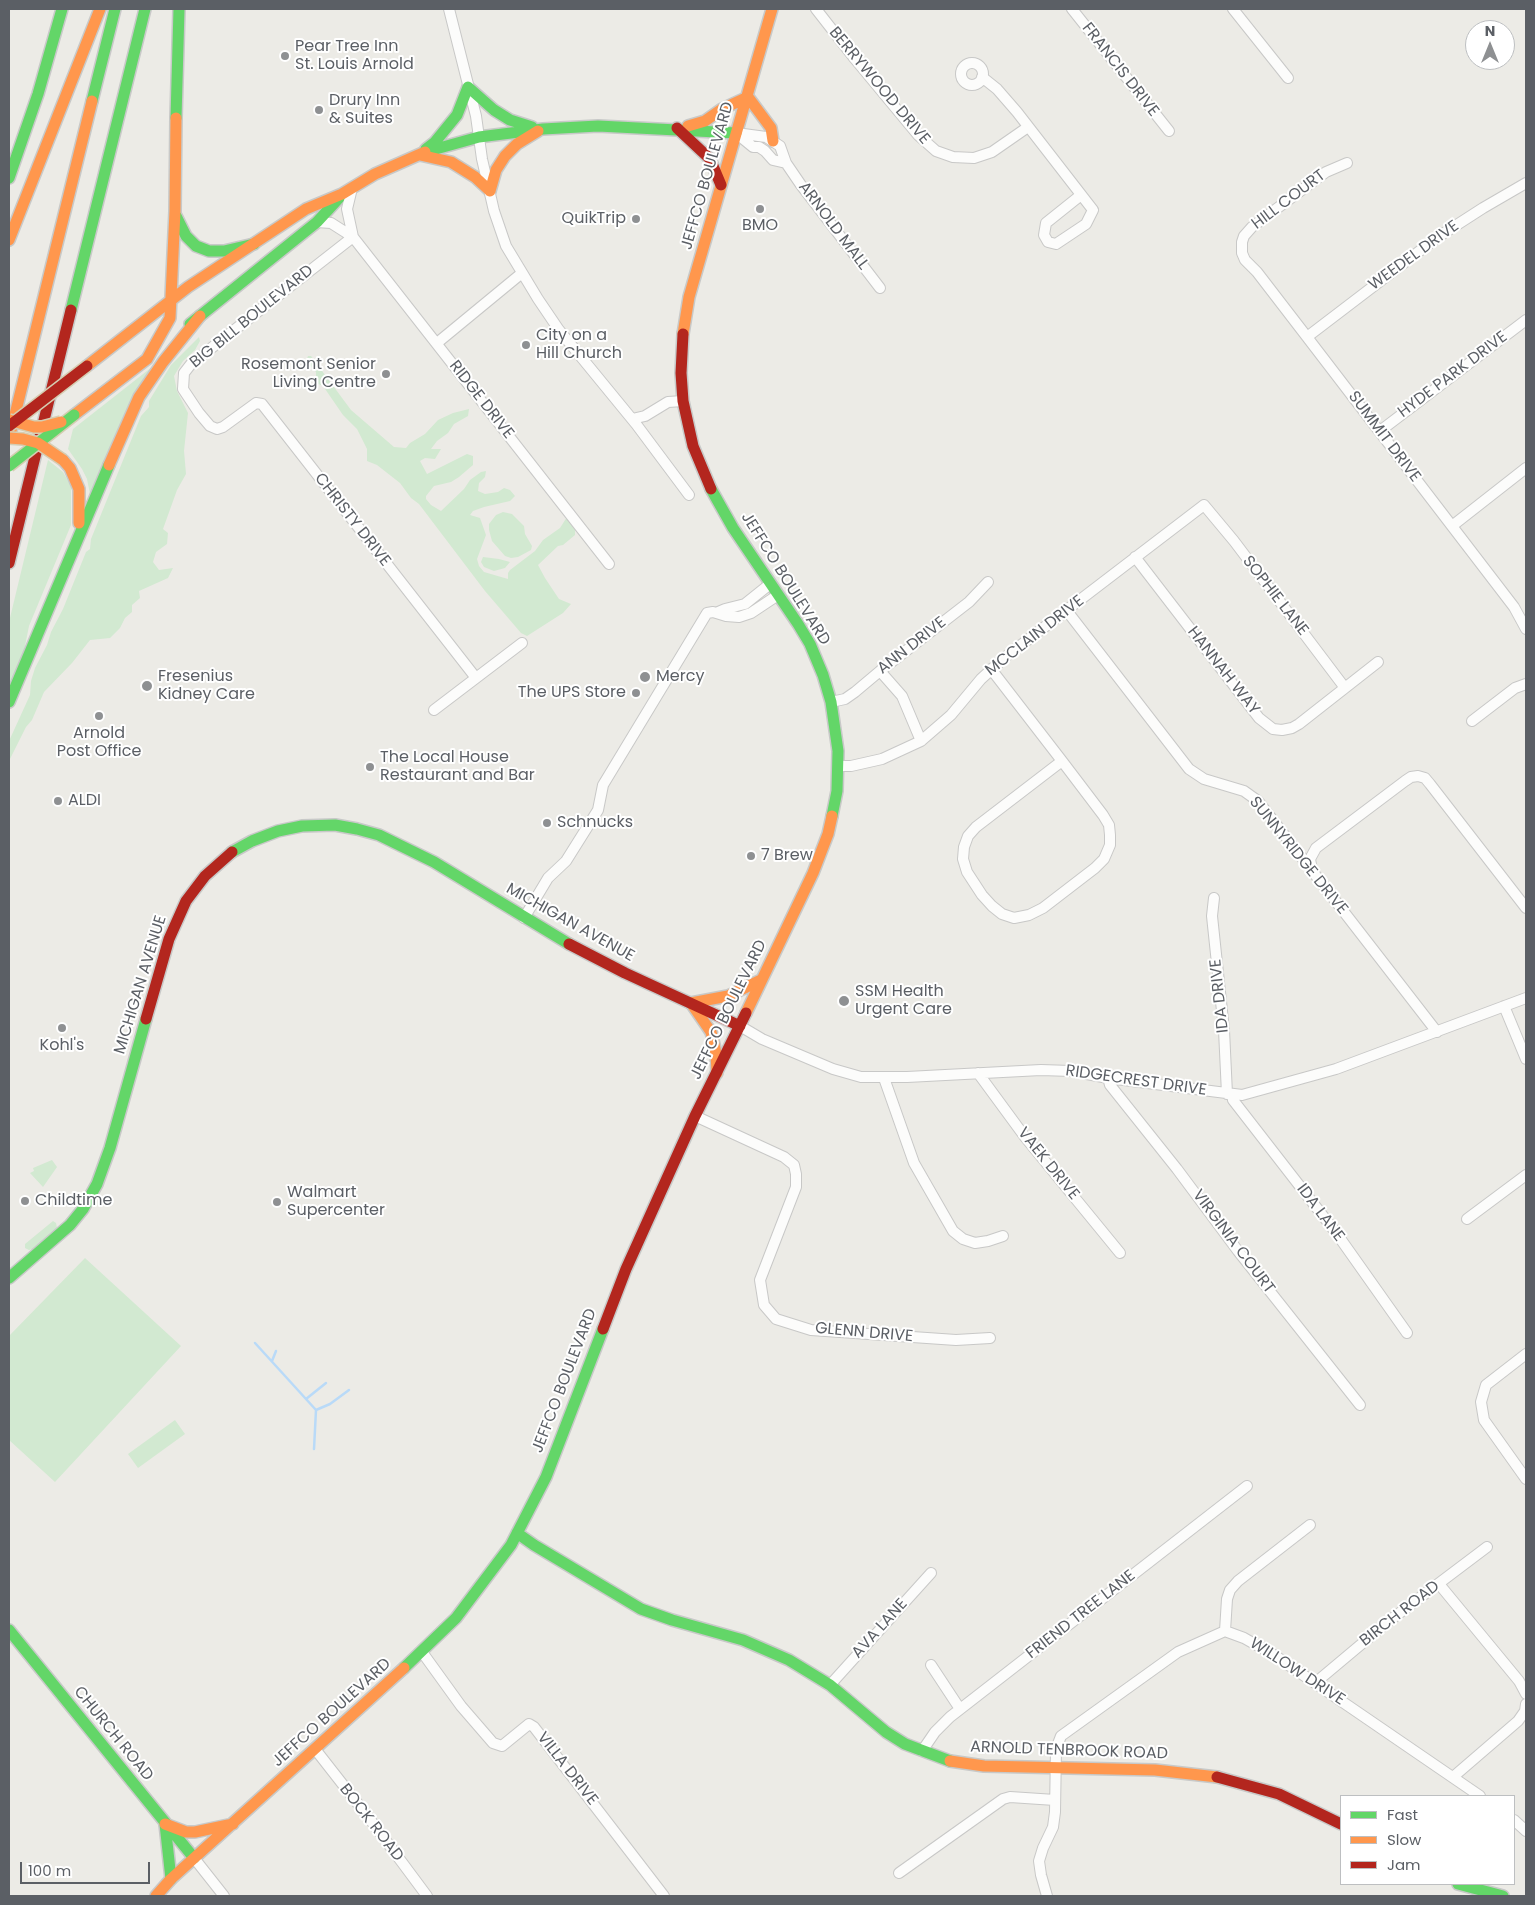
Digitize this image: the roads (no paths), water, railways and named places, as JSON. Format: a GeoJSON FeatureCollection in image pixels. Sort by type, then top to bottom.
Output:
{"type":"FeatureCollection","features":[{"type":"Feature","properties":{"kind":"main road"},"geometry":{"type":"LineString","coordinates":[[9,240],[100,9]]}},
{"type":"Feature","properties":{"kind":"main road"},"geometry":{"type":"LineString","coordinates":[[77,540],[80,516],[79,489],[70,468],[49,448],[23,439],[9,440],[115,9]]}},
{"type":"Feature","properties":{"kind":"main road"},"geometry":{"type":"LineString","coordinates":[[9,563],[145,9]]}},
{"type":"Feature","properties":{"kind":"main road"},"geometry":{"type":"LineString","coordinates":[[146,359],[167,326],[172,300],[179,9]]}},
{"type":"Feature","properties":{"kind":"main road","name":"JEFFCO BOULEVARD"},"geometry":{"type":"LineString","coordinates":[[156,1896],[171,1879],[422,1652],[456,1618],[511,1545],[546,1477],[626,1269],[695,1116],[813,874],[823,849],[835,805],[838,766],[836,731],[831,702],[823,675],[810,644],[733,528],[709,486],[693,446],[683,401],[681,373],[682,341],[689,297],[772,9]]}},
{"type":"Feature","properties":{"kind":"main road"},"geometry":{"type":"LineString","coordinates":[[10,170],[38,94],[59,10]]}},
{"type":"Feature","properties":{"kind":"main road"},"geometry":{"type":"LineString","coordinates":[[418,155],[435,142],[457,115],[468,87],[483,102],[510,120],[543,129]]}},
{"type":"Feature","properties":{"kind":"main road"},"geometry":{"type":"LineString","coordinates":[[678,128],[705,121],[748,97],[770,128],[773,141]]}},
{"type":"Feature","properties":{"kind":"main road"},"geometry":{"type":"LineString","coordinates":[[10,423],[172,300],[306,209],[347,191],[386,168],[418,155],[479,137],[543,129],[598,126],[678,128],[736,133]]}},
{"type":"Feature","properties":{"kind":"main road"},"geometry":{"type":"LineString","coordinates":[[678,128],[710,159],[721,184]]}},
{"type":"Feature","properties":{"kind":"main road"},"geometry":{"type":"LineString","coordinates":[[418,155],[451,162],[475,177],[490,191],[496,170],[505,156],[529,136],[543,129]]}},
{"type":"Feature","properties":{"kind":"main road"},"geometry":{"type":"LineString","coordinates":[[9,466],[317,222],[347,191]]}},
{"type":"Feature","properties":{"kind":"main road"},"geometry":{"type":"LineString","coordinates":[[175,211],[180,226],[196,246],[209,251],[224,251],[254,244]]}},
{"type":"Feature","properties":{"kind":"main road"},"geometry":{"type":"LineString","coordinates":[[9,702],[140,397],[162,362],[200,316]]}},
{"type":"Feature","properties":{"kind":"main road"},"geometry":{"type":"LineString","coordinates":[[10,423],[42,427],[71,417]]}},
{"type":"Feature","properties":{"kind":"main road","name":"MICHIGAN AVENUE"},"geometry":{"type":"LineString","coordinates":[[9,1278],[66,1230],[92,1195],[108,1154],[172,931],[183,906],[193,890],[210,871],[231,853],[263,836],[294,827],[328,825],[357,829],[379,835],[408,849],[524,918],[625,973],[740,1026]]}},
{"type":"Feature","properties":{"kind":"main road"},"geometry":{"type":"LineString","coordinates":[[717,1074],[716,1053],[712,1035],[691,1003],[728,996],[760,980]]}},
{"type":"Feature","properties":{"kind":"main road","name":"ARNOLD TENBROOK ROAD"},"geometry":{"type":"LineString","coordinates":[[517,1533],[641,1609],[735,1638],[764,1648],[789,1660],[830,1685],[886,1732],[922,1752],[967,1764],[1001,1767],[1155,1770],[1214,1776],[1279,1794],[1340,1823]]}},
{"type":"Feature","properties":{"kind":"main road","name":"CHURCH ROAD"},"geometry":{"type":"LineString","coordinates":[[9,1630],[194,1858]]}},
{"type":"Feature","properties":{"kind":"main road"},"geometry":{"type":"LineString","coordinates":[[171,1879],[165,1824],[186,1832],[195,1832],[233,1824]]}},
{"type":"Feature","properties":{"kind":"main road"},"geometry":{"type":"LineString","coordinates":[[1462,1885],[1503,1896]]}},
{"type":"Feature","properties":{"kind":"street"},"geometry":{"type":"LineString","coordinates":[[449,9],[476,116],[482,159],[502,238],[510,256],[559,330],[632,419],[689,495]]}},
{"type":"Feature","properties":{"kind":"street","name":"BERRYWOOD DRIVE"},"geometry":{"type":"LineString","coordinates":[[816,9],[918,135],[936,151],[953,158],[974,158],[992,152],[1028,126]]}},
{"type":"Feature","properties":{"kind":"street","name":"FRANCIS DRIVE"},"geometry":{"type":"LineString","coordinates":[[1072,9],[1169,131]]}},
{"type":"Feature","properties":{"kind":"street"},"geometry":{"type":"LineString","coordinates":[[1233,9],[1288,78]]}},
{"type":"Feature","properties":{"kind":"street"},"geometry":{"type":"LineString","coordinates":[[982,77],[997,89],[1028,126],[1093,210],[1086,224],[1056,244],[1048,242],[1044,235],[1046,223],[1081,195]]}},
{"type":"Feature","properties":{"kind":"street"},"geometry":{"type":"LineString","coordinates":[[736,133],[757,134],[773,141]]}},
{"type":"Feature","properties":{"kind":"street","name":"ARNOLD MALL"},"geometry":{"type":"LineString","coordinates":[[736,133],[753,147],[760,147],[765,150],[773,160],[786,163]]}},
{"type":"Feature","properties":{"kind":"street","name":"ARNOLD MALL"},"geometry":{"type":"LineString","coordinates":[[773,141],[780,146],[786,163],[880,288]]}},
{"type":"Feature","properties":{"kind":"street","name":"HILL COURT"},"geometry":{"type":"LineString","coordinates":[[1241,247],[1244,236],[1252,227],[1326,172],[1347,163]]}},
{"type":"Feature","properties":{"kind":"street","name":"WEEDEL DRIVE"},"geometry":{"type":"LineString","coordinates":[[1307,337],[1438,237],[1526,183]]}},
{"type":"Feature","properties":{"kind":"street","name":"RIDGE DRIVE"},"geometry":{"type":"LineString","coordinates":[[347,191],[346,209],[353,237]]}},
{"type":"Feature","properties":{"kind":"street","name":"RIDGE DRIVE"},"geometry":{"type":"LineString","coordinates":[[317,222],[331,223],[353,237],[609,564]]}},
{"type":"Feature","properties":{"kind":"street","name":"BIG BILL BOULEVARD"},"geometry":{"type":"LineString","coordinates":[[217,429],[210,426],[183,389],[182,378],[187,368],[353,237]]}},
{"type":"Feature","properties":{"kind":"street","name":"SUMMIT DRIVE"},"geometry":{"type":"LineString","coordinates":[[1241,247],[1245,260],[1257,272],[1380,431],[1525,623]]}},
{"type":"Feature","properties":{"kind":"street"},"geometry":{"type":"LineString","coordinates":[[437,343],[522,273]]}},
{"type":"Feature","properties":{"kind":"street","name":"HYDE PARK DRIVE"},"geometry":{"type":"LineString","coordinates":[[1380,431],[1526,320]]}},
{"type":"Feature","properties":{"kind":"street"},"geometry":{"type":"LineString","coordinates":[[632,419],[645,416],[668,402],[683,401]]}},
{"type":"Feature","properties":{"kind":"street","name":"CHRISTY DRIVE"},"geometry":{"type":"LineString","coordinates":[[217,429],[223,427],[256,403],[262,404],[476,678]]}},
{"type":"Feature","properties":{"kind":"street"},"geometry":{"type":"LineString","coordinates":[[1452,526],[1526,468]]}},
{"type":"Feature","properties":{"kind":"street","name":"MCCLAIN DRIVE"},"geometry":{"type":"LineString","coordinates":[[838,766],[858,765],[882,759],[921,741],[951,715],[991,669],[1204,505]]}},
{"type":"Feature","properties":{"kind":"street","name":"SOPHIE LANE"},"geometry":{"type":"LineString","coordinates":[[1204,505],[1240,549],[1345,688]]}},
{"type":"Feature","properties":{"kind":"street","name":"HANNAH WAY"},"geometry":{"type":"LineString","coordinates":[[1135,557],[1265,724],[1273,728],[1282,730],[1292,728],[1378,662]]}},
{"type":"Feature","properties":{"kind":"street","name":"ANN DRIVE"},"geometry":{"type":"LineString","coordinates":[[831,702],[850,696],[969,602],[988,582]]}},
{"type":"Feature","properties":{"kind":"street"},"geometry":{"type":"LineString","coordinates":[[524,918],[548,878],[566,861],[598,810],[603,785],[707,613],[718,612],[745,604],[770,584]]}},
{"type":"Feature","properties":{"kind":"street"},"geometry":{"type":"LineString","coordinates":[[718,612],[735,618],[744,616],[778,595]]}},
{"type":"Feature","properties":{"kind":"street","name":"SUNNYRIDGE DRIVE"},"geometry":{"type":"LineString","coordinates":[[1067,611],[1189,769],[1204,779],[1236,787],[1250,795],[1265,810],[1437,1032]]}},
{"type":"Feature","properties":{"kind":"street"},"geometry":{"type":"LineString","coordinates":[[434,710],[522,643]]}},
{"type":"Feature","properties":{"kind":"street"},"geometry":{"type":"LineString","coordinates":[[991,669],[1062,761],[1103,815],[1109,826],[1110,845],[1108,853],[1095,868],[1043,908],[1030,916],[1014,918],[1002,914],[987,900],[966,872],[963,859],[964,847],[968,836],[1062,761]]}},
{"type":"Feature","properties":{"kind":"street"},"geometry":{"type":"LineString","coordinates":[[880,671],[902,696],[921,741]]}},
{"type":"Feature","properties":{"kind":"street"},"geometry":{"type":"LineString","coordinates":[[1472,721],[1515,688],[1526,684]]}},
{"type":"Feature","properties":{"kind":"street"},"geometry":{"type":"LineString","coordinates":[[1312,870],[1310,859],[1316,848],[1404,781],[1418,776],[1425,778],[1430,784],[1526,908]]}},
{"type":"Feature","properties":{"kind":"street","name":"IDA DRIVE"},"geometry":{"type":"LineString","coordinates":[[1214,898],[1212,916],[1229,1094]]}},
{"type":"Feature","properties":{"kind":"street","name":"RIDGECREST DRIVE"},"geometry":{"type":"LineString","coordinates":[[740,1026],[762,1038],[833,1069],[861,1077],[884,1078],[1041,1070],[1071,1071],[1108,1078],[1242,1095],[1336,1069],[1526,998]]}},
{"type":"Feature","properties":{"kind":"street"},"geometry":{"type":"LineString","coordinates":[[1504,1006],[1526,1059]]}},
{"type":"Feature","properties":{"kind":"street","name":"VAEK DRIVE"},"geometry":{"type":"LineString","coordinates":[[978,1072],[1025,1137],[1120,1253]]}},
{"type":"Feature","properties":{"kind":"street"},"geometry":{"type":"LineString","coordinates":[[884,1078],[914,1163],[953,1231],[963,1239],[975,1243],[988,1242],[1002,1236]]}},
{"type":"Feature","properties":{"kind":"street","name":"VIRGINIA COURT"},"geometry":{"type":"LineString","coordinates":[[1108,1078],[1110,1085],[1360,1405]]}},
{"type":"Feature","properties":{"kind":"street","name":"IDA LANE"},"geometry":{"type":"LineString","coordinates":[[1229,1094],[1337,1234],[1407,1333]]}},
{"type":"Feature","properties":{"kind":"street","name":"GLENN DRIVE"},"geometry":{"type":"LineString","coordinates":[[695,1116],[784,1157],[794,1164],[796,1186],[760,1280],[764,1305],[776,1319],[811,1330],[956,1340],[990,1338]]}},
{"type":"Feature","properties":{"kind":"street"},"geometry":{"type":"LineString","coordinates":[[1467,1219],[1526,1175]]}},
{"type":"Feature","properties":{"kind":"street"},"geometry":{"type":"LineString","coordinates":[[1526,1354],[1486,1384],[1481,1402],[1484,1420],[1526,1479]]}},
{"type":"Feature","properties":{"kind":"street","name":"FRIEND TREE LANE"},"geometry":{"type":"LineString","coordinates":[[922,1752],[935,1732],[960,1709],[1247,1486]]}},
{"type":"Feature","properties":{"kind":"street"},"geometry":{"type":"LineString","coordinates":[[1047,1896],[1041,1875],[1040,1861],[1052,1827],[1058,1742],[1066,1732],[1178,1652],[1225,1631],[1227,1599],[1230,1590],[1238,1581],[1310,1525]]}},
{"type":"Feature","properties":{"kind":"street","name":"BIRCH ROAD"},"geometry":{"type":"LineString","coordinates":[[1315,1683],[1389,1621],[1487,1547]]}},
{"type":"Feature","properties":{"kind":"street","name":"AVA LANE"},"geometry":{"type":"LineString","coordinates":[[830,1685],[931,1573]]}},
{"type":"Feature","properties":{"kind":"street"},"geometry":{"type":"LineString","coordinates":[[1439,1584],[1520,1681],[1526,1694]]}},
{"type":"Feature","properties":{"kind":"street","name":"WILLOW DRIVE"},"geometry":{"type":"LineString","coordinates":[[1225,1631],[1251,1641],[1274,1655],[1479,1795]]}},
{"type":"Feature","properties":{"kind":"street","name":"VILLA DRIVE"},"geometry":{"type":"LineString","coordinates":[[422,1652],[461,1706],[493,1743],[502,1746],[529,1724],[534,1727],[664,1896]]}},
{"type":"Feature","properties":{"kind":"street"},"geometry":{"type":"LineString","coordinates":[[931,1665],[960,1709]]}},
{"type":"Feature","properties":{"kind":"street"},"geometry":{"type":"LineString","coordinates":[[1452,1776],[1518,1721],[1525,1711],[1526,1704]]}},
{"type":"Feature","properties":{"kind":"street","name":"BOCK ROAD"},"geometry":{"type":"LineString","coordinates":[[315,1749],[427,1896]]}},
{"type":"Feature","properties":{"kind":"street"},"geometry":{"type":"LineString","coordinates":[[899,1873],[1003,1799],[1010,1797],[1055,1800]]}},
{"type":"Feature","properties":{"kind":"street"},"geometry":{"type":"LineString","coordinates":[[1515,1821],[1526,1830]]}},
{"type":"Feature","properties":{"kind":"street"},"geometry":{"type":"LineString","coordinates":[[194,1858],[224,1896]]}},
{"type":"Feature","properties":{"kind":"waterway"},"geometry":{"type":"LineString","coordinates":[[255,1343],[316,1410],[314,1449]]}},
{"type":"Feature","properties":{"kind":"waterway"},"geometry":{"type":"LineString","coordinates":[[272,1361],[276,1351]]}},
{"type":"Feature","properties":{"kind":"waterway"},"geometry":{"type":"LineString","coordinates":[[306,1399],[326,1383]]}},
{"type":"Feature","properties":{"kind":"waterway"},"geometry":{"type":"LineString","coordinates":[[316,1410],[330,1404],[349,1390]]}},
{"type":"Feature","properties":{"kind":"place","name":"Pear Tree Inn St. Louis Arnold"},"geometry":{"type":"Point","coordinates":[285,56]}},
{"type":"Feature","properties":{"kind":"place","name":"Drury Inn & Suites"},"geometry":{"type":"Point","coordinates":[319,110]}},
{"type":"Feature","properties":{"kind":"place","name":"BMO"},"geometry":{"type":"Point","coordinates":[760,209]}},
{"type":"Feature","properties":{"kind":"place","name":"QuikTrip"},"geometry":{"type":"Point","coordinates":[636,219]}},
{"type":"Feature","properties":{"kind":"place","name":"City on a Hill Church"},"geometry":{"type":"Point","coordinates":[526,345]}},
{"type":"Feature","properties":{"kind":"place","name":"Rosemont Senior Living Centre"},"geometry":{"type":"Point","coordinates":[386,374]}},
{"type":"Feature","properties":{"kind":"place","name":"Mercy"},"geometry":{"type":"Point","coordinates":[645,677]}},
{"type":"Feature","properties":{"kind":"place","name":"Fresenius Kidney Care"},"geometry":{"type":"Point","coordinates":[147,686]}},
{"type":"Feature","properties":{"kind":"place","name":"The UPS Store"},"geometry":{"type":"Point","coordinates":[636,693]}},
{"type":"Feature","properties":{"kind":"place","name":"Arnold Post Office"},"geometry":{"type":"Point","coordinates":[99,716]}},
{"type":"Feature","properties":{"kind":"place","name":"The Local House Restaurant and Bar"},"geometry":{"type":"Point","coordinates":[370,767]}},
{"type":"Feature","properties":{"kind":"place","name":"ALDI"},"geometry":{"type":"Point","coordinates":[58,801]}},
{"type":"Feature","properties":{"kind":"place","name":"Schnucks"},"geometry":{"type":"Point","coordinates":[547,823]}},
{"type":"Feature","properties":{"kind":"place","name":"7 Brew"},"geometry":{"type":"Point","coordinates":[751,856]}},
{"type":"Feature","properties":{"kind":"place","name":"SSM Health Urgent Care"},"geometry":{"type":"Point","coordinates":[844,1001]}},
{"type":"Feature","properties":{"kind":"place","name":"Kohl's"},"geometry":{"type":"Point","coordinates":[62,1028]}},
{"type":"Feature","properties":{"kind":"place","name":"Childtime"},"geometry":{"type":"Point","coordinates":[25,1201]}},
{"type":"Feature","properties":{"kind":"place","name":"Walmart Supercenter"},"geometry":{"type":"Point","coordinates":[277,1202]}}]}
